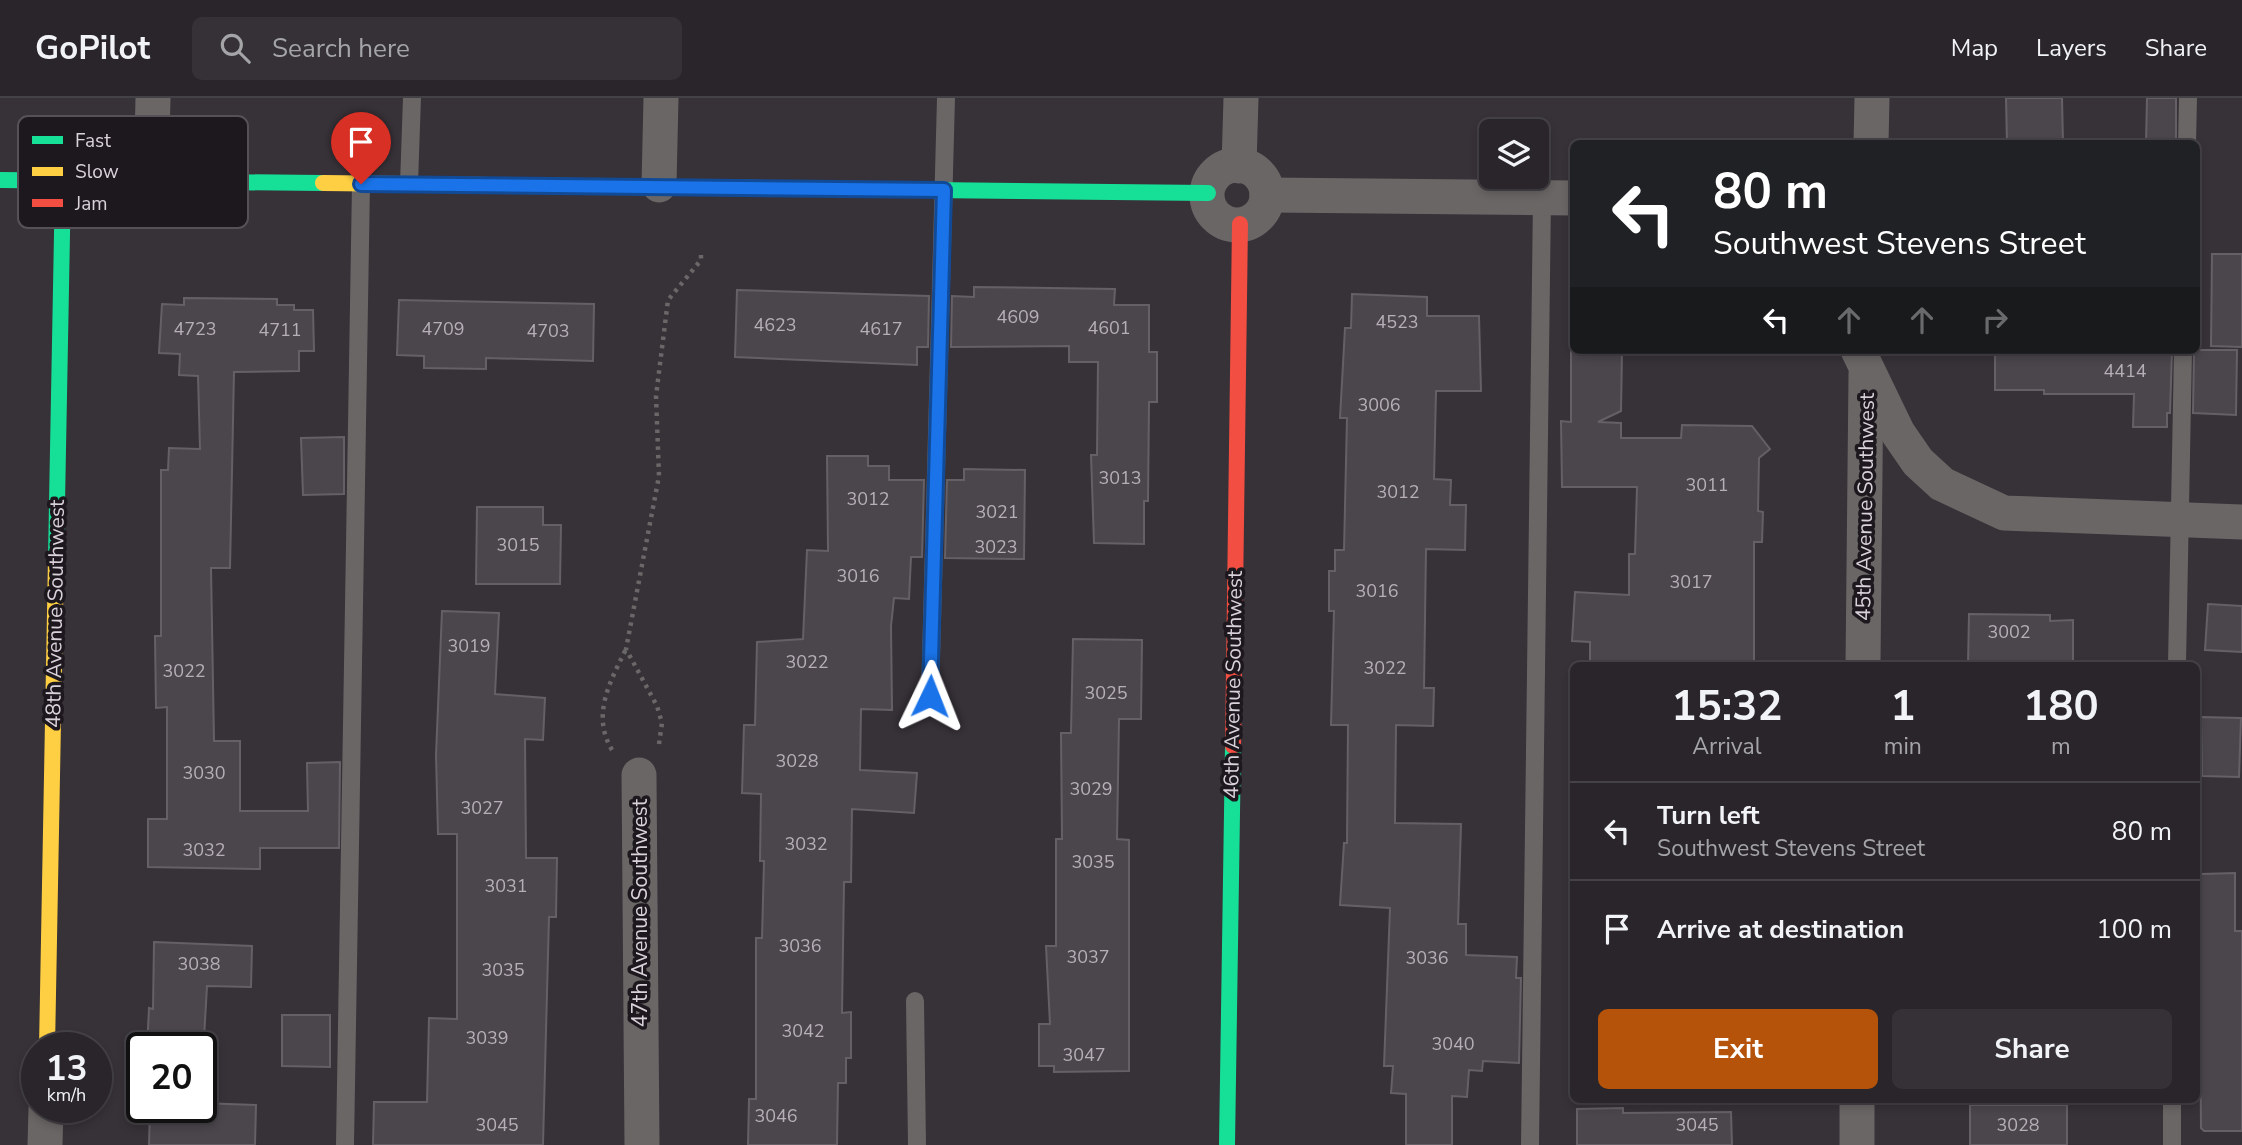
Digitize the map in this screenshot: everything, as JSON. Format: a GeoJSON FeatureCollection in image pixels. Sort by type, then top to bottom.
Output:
{"type":"FeatureCollection","features":[{"type":"Feature","properties":{"kind":"street"},"geometry":{"type":"LineString","coordinates":[[153,98],[153,116]]}},
{"type":"Feature","properties":{"kind":"street"},"geometry":{"type":"LineString","coordinates":[[659,185],[661,98]]}},
{"type":"Feature","properties":{"kind":"street"},"geometry":{"type":"LineString","coordinates":[[1239,166],[1241,98]]}},
{"type":"Feature","properties":{"kind":"street"},"geometry":{"type":"LineString","coordinates":[[1871,140],[1872,98]]}},
{"type":"Feature","properties":{"kind":"street"},"geometry":{"type":"LineString","coordinates":[[1239,166],[1259,175],[1267,195],[1262,211],[1247,223],[1240,224],[1219,219],[1212,211],[1208,193],[1216,174],[1224,168],[1239,166]]}},
{"type":"Feature","properties":{"kind":"street"},"geometry":{"type":"LineString","coordinates":[[0,180],[18,180]]}},
{"type":"Feature","properties":{"kind":"street"},"geometry":{"type":"LineString","coordinates":[[248,182],[1208,193]]}},
{"type":"Feature","properties":{"kind":"street"},"geometry":{"type":"LineString","coordinates":[[1267,195],[1558,198]]}},
{"type":"Feature","properties":{"kind":"street","name":"46th Avenue Southwest"},"geometry":{"type":"LineString","coordinates":[[1227,1145],[1240,224]]}},
{"type":"Feature","properties":{"kind":"street","name":"48th Avenue Southwest"},"geometry":{"type":"LineString","coordinates":[[47,1032],[61,228]]}},
{"type":"Feature","properties":{"kind":"street"},"geometry":{"type":"LineString","coordinates":[[1864,357],[1898,433],[1918,462],[1942,484],[2004,513],[2242,522]]}},
{"type":"Feature","properties":{"kind":"street","name":"45th Avenue Southwest"},"geometry":{"type":"LineString","coordinates":[[1863,662],[1864,357]]}},
{"type":"Feature","properties":{"kind":"street","name":"47th Avenue Southwest"},"geometry":{"type":"LineString","coordinates":[[639,775],[642,1145]]}},
{"type":"Feature","properties":{"kind":"street"},"geometry":{"type":"LineString","coordinates":[[1857,1103],[1857,1145]]}},
{"type":"Feature","properties":{"kind":"street"},"geometry":{"type":"LineString","coordinates":[[45,1145],[46,1123]]}},
{"type":"Feature","properties":{"kind":"lane"},"geometry":{"type":"LineString","coordinates":[[409,184],[412,98]]}},
{"type":"Feature","properties":{"kind":"lane"},"geometry":{"type":"LineString","coordinates":[[930,696],[946,98]]}},
{"type":"Feature","properties":{"kind":"lane"},"geometry":{"type":"LineString","coordinates":[[2187,140],[2188,98]]}},
{"type":"Feature","properties":{"kind":"lane"},"geometry":{"type":"LineString","coordinates":[[345,1145],[361,184]]}},
{"type":"Feature","properties":{"kind":"lane"},"geometry":{"type":"LineString","coordinates":[[1530,1145],[1558,198]]}},
{"type":"Feature","properties":{"kind":"lane"},"geometry":{"type":"LineString","coordinates":[[2177,662],[2183,354]]}},
{"type":"Feature","properties":{"kind":"lane"},"geometry":{"type":"LineString","coordinates":[[915,1001],[917,1145]]}},
{"type":"Feature","properties":{"kind":"lane"},"geometry":{"type":"LineString","coordinates":[[2172,1103],[2172,1145]]}},
{"type":"Feature","properties":{"kind":"path"},"geometry":{"type":"LineString","coordinates":[[639,775],[621,766],[606,741],[602,720],[604,693],[626,649],[659,476],[656,396],[668,300],[701,260],[701,254]]}},
{"type":"Feature","properties":{"kind":"path","name":"47th Avenue Southwest"},"geometry":{"type":"LineString","coordinates":[[626,649],[657,706],[662,723],[656,764],[639,775]]}},
{"type":"Feature","properties":{"kind":"building"},"geometry":{"type":"Polygon","coordinates":[[[2006,98],[2062,98],[2063,140],[2007,140],[2006,98]]]}},
{"type":"Feature","properties":{"kind":"building"},"geometry":{"type":"Polygon","coordinates":[[[2147,98],[2176,98],[2176,140],[2146,140],[2147,98]]]}},
{"type":"Feature","properties":{"kind":"building"},"geometry":{"type":"Polygon","coordinates":[[[2212,254],[2242,254],[2242,347],[2211,346],[2212,254]]]}},
{"type":"Feature","properties":{"kind":"building"},"geometry":{"type":"Polygon","coordinates":[[[974,287],[1115,289],[1114,305],[1149,305],[1149,352],[1157,352],[1157,402],[1149,402],[1148,501],[1144,501],[1144,544],[1094,543],[1091,455],[1097,455],[1098,362],[1069,362],[1069,346],[951,347],[952,296],[974,297],[974,287]]]}},
{"type":"Feature","properties":{"kind":"building"},"geometry":{"type":"Polygon","coordinates":[[[737,290],[929,296],[928,347],[917,347],[917,365],[735,357],[737,290]]]}},
{"type":"Feature","properties":{"kind":"building"},"geometry":{"type":"Polygon","coordinates":[[[1352,294],[1427,297],[1427,316],[1479,316],[1481,391],[1436,391],[1434,479],[1451,480],[1450,505],[1466,505],[1465,550],[1426,549],[1424,688],[1434,688],[1433,726],[1396,725],[1395,823],[1461,824],[1458,924],[1466,924],[1466,955],[1517,957],[1516,978],[1521,978],[1519,1063],[1483,1061],[1482,1071],[1469,1070],[1467,1097],[1452,1096],[1452,1145],[1406,1145],[1406,1094],[1391,1093],[1393,1066],[1384,1066],[1390,908],[1340,905],[1344,843],[1347,843],[1348,725],[1331,725],[1334,611],[1329,611],[1329,571],[1335,571],[1335,550],[1344,550],[1347,418],[1340,418],[1345,328],[1351,328],[1352,294]]]}},
{"type":"Feature","properties":{"kind":"building"},"geometry":{"type":"Polygon","coordinates":[[[184,298],[277,299],[277,305],[294,305],[294,310],[313,310],[314,351],[299,351],[299,371],[234,372],[230,568],[211,568],[214,741],[240,741],[240,811],[308,811],[307,763],[340,762],[339,848],[260,848],[260,869],[148,867],[148,819],[167,819],[167,707],[156,708],[155,636],[161,636],[161,470],[168,470],[169,448],[200,449],[198,376],[179,375],[180,354],[159,353],[162,304],[184,305],[184,298]]]}},
{"type":"Feature","properties":{"kind":"building"},"geometry":{"type":"Polygon","coordinates":[[[399,300],[594,304],[593,361],[486,358],[486,369],[424,368],[424,356],[397,355],[399,300]]]}},
{"type":"Feature","properties":{"kind":"building"},"geometry":{"type":"Polygon","coordinates":[[[2200,350],[2237,350],[2236,415],[2193,413],[2194,354],[2200,354],[2200,350]]]}},
{"type":"Feature","properties":{"kind":"building"},"geometry":{"type":"Polygon","coordinates":[[[1571,354],[1622,354],[1621,411],[1598,422],[1621,423],[1621,438],[1681,438],[1682,425],[1752,426],[1770,449],[1759,458],[1758,511],[1763,512],[1762,542],[1754,542],[1754,662],[1590,662],[1590,642],[1572,641],[1575,592],[1629,595],[1629,554],[1635,554],[1637,487],[1562,487],[1561,421],[1571,422],[1571,354]]]}},
{"type":"Feature","properties":{"kind":"building"},"geometry":{"type":"Polygon","coordinates":[[[1995,354],[2172,354],[2167,427],[2133,427],[2134,394],[2044,394],[2044,390],[1995,390],[1995,354]]]}},
{"type":"Feature","properties":{"kind":"building"},"geometry":{"type":"Polygon","coordinates":[[[344,437],[344,494],[303,495],[301,438],[344,437]]]}},
{"type":"Feature","properties":{"kind":"building"},"geometry":{"type":"Polygon","coordinates":[[[827,456],[868,456],[868,466],[889,466],[889,480],[924,480],[922,557],[911,557],[909,599],[894,598],[891,626],[892,710],[861,709],[860,770],[917,773],[914,813],[852,809],[851,882],[844,882],[842,1013],[851,1012],[851,1058],[846,1058],[846,1083],[838,1083],[837,1145],[748,1145],[749,1099],[756,1099],[756,938],[762,938],[764,861],[760,861],[761,794],[742,793],[744,725],[755,725],[757,642],[803,639],[807,550],[828,551],[827,456]]]}},
{"type":"Feature","properties":{"kind":"building"},"geometry":{"type":"Polygon","coordinates":[[[964,469],[1025,470],[1024,559],[945,558],[947,480],[964,480],[964,469]]]}},
{"type":"Feature","properties":{"kind":"building"},"geometry":{"type":"Polygon","coordinates":[[[477,507],[543,507],[543,525],[561,525],[560,584],[476,584],[477,507]]]}},
{"type":"Feature","properties":{"kind":"building"},"geometry":{"type":"Polygon","coordinates":[[[2208,604],[2242,606],[2242,652],[2205,650],[2208,604]]]}},
{"type":"Feature","properties":{"kind":"building"},"geometry":{"type":"Polygon","coordinates":[[[442,611],[499,613],[495,694],[545,698],[543,740],[525,739],[526,858],[557,858],[556,917],[549,917],[543,1145],[373,1145],[374,1102],[427,1102],[429,1018],[457,1019],[457,834],[438,834],[436,755],[442,611]]]}},
{"type":"Feature","properties":{"kind":"building"},"geometry":{"type":"Polygon","coordinates":[[[1969,614],[2050,615],[2050,621],[2073,620],[2073,662],[1968,662],[1969,614]]]}},
{"type":"Feature","properties":{"kind":"building"},"geometry":{"type":"Polygon","coordinates":[[[1073,639],[1142,640],[1141,719],[1119,719],[1117,839],[1129,840],[1129,1071],[1054,1072],[1054,1066],[1039,1066],[1039,1024],[1050,1024],[1046,946],[1056,946],[1056,839],[1062,839],[1061,733],[1071,733],[1073,639]]]}},
{"type":"Feature","properties":{"kind":"building"},"geometry":{"type":"Polygon","coordinates":[[[2201,717],[2241,718],[2239,777],[2202,776],[2201,717]]]}},
{"type":"Feature","properties":{"kind":"building"},"geometry":{"type":"Polygon","coordinates":[[[2235,873],[2235,931],[2242,931],[2242,1131],[2204,1131],[2201,1128],[2201,874],[2235,873]]]}},
{"type":"Feature","properties":{"kind":"building"},"geometry":{"type":"Polygon","coordinates":[[[154,942],[252,946],[251,987],[207,986],[204,1032],[148,1032],[149,1008],[153,1009],[154,942]]]}},
{"type":"Feature","properties":{"kind":"building"},"geometry":{"type":"Polygon","coordinates":[[[282,1015],[330,1015],[330,1067],[282,1066],[282,1015]]]}},
{"type":"Feature","properties":{"kind":"building"},"geometry":{"type":"Polygon","coordinates":[[[217,1104],[256,1105],[255,1145],[149,1145],[150,1123],[217,1123],[217,1104]]]}},
{"type":"Feature","properties":{"kind":"building"},"geometry":{"type":"Polygon","coordinates":[[[1970,1105],[2067,1105],[2067,1145],[1970,1145],[1970,1105]]]}},
{"type":"Feature","properties":{"kind":"building"},"geometry":{"type":"Polygon","coordinates":[[[1623,1108],[1623,1113],[1731,1112],[1732,1145],[1577,1145],[1577,1109],[1623,1108]]]}},
{"type":"Feature","properties":{"kind":"traffic: fast"},"geometry":{"type":"LineString","coordinates":[[0,180],[18,180]]}},
{"type":"Feature","properties":{"kind":"traffic: fast"},"geometry":{"type":"LineString","coordinates":[[248,182],[323,183]]}},
{"type":"Feature","properties":{"kind":"traffic: fast"},"geometry":{"type":"LineString","coordinates":[[843,189],[1208,193]]}},
{"type":"Feature","properties":{"kind":"traffic: fast"},"geometry":{"type":"LineString","coordinates":[[56,558],[62,228]]}},
{"type":"Feature","properties":{"kind":"traffic: fast"},"geometry":{"type":"LineString","coordinates":[[1227,1145],[1233,746]]}},
{"type":"Feature","properties":{"kind":"traffic: slow"},"geometry":{"type":"LineString","coordinates":[[323,183],[843,189]]}},
{"type":"Feature","properties":{"kind":"traffic: slow"},"geometry":{"type":"LineString","coordinates":[[47,1032],[56,558]]}},
{"type":"Feature","properties":{"kind":"traffic: jam"},"geometry":{"type":"LineString","coordinates":[[1233,746],[1240,224]]}},
{"type":"Feature","properties":{"kind":"route"},"geometry":{"type":"LineString","coordinates":[[361,184],[944,190],[930,696]]}}]}
